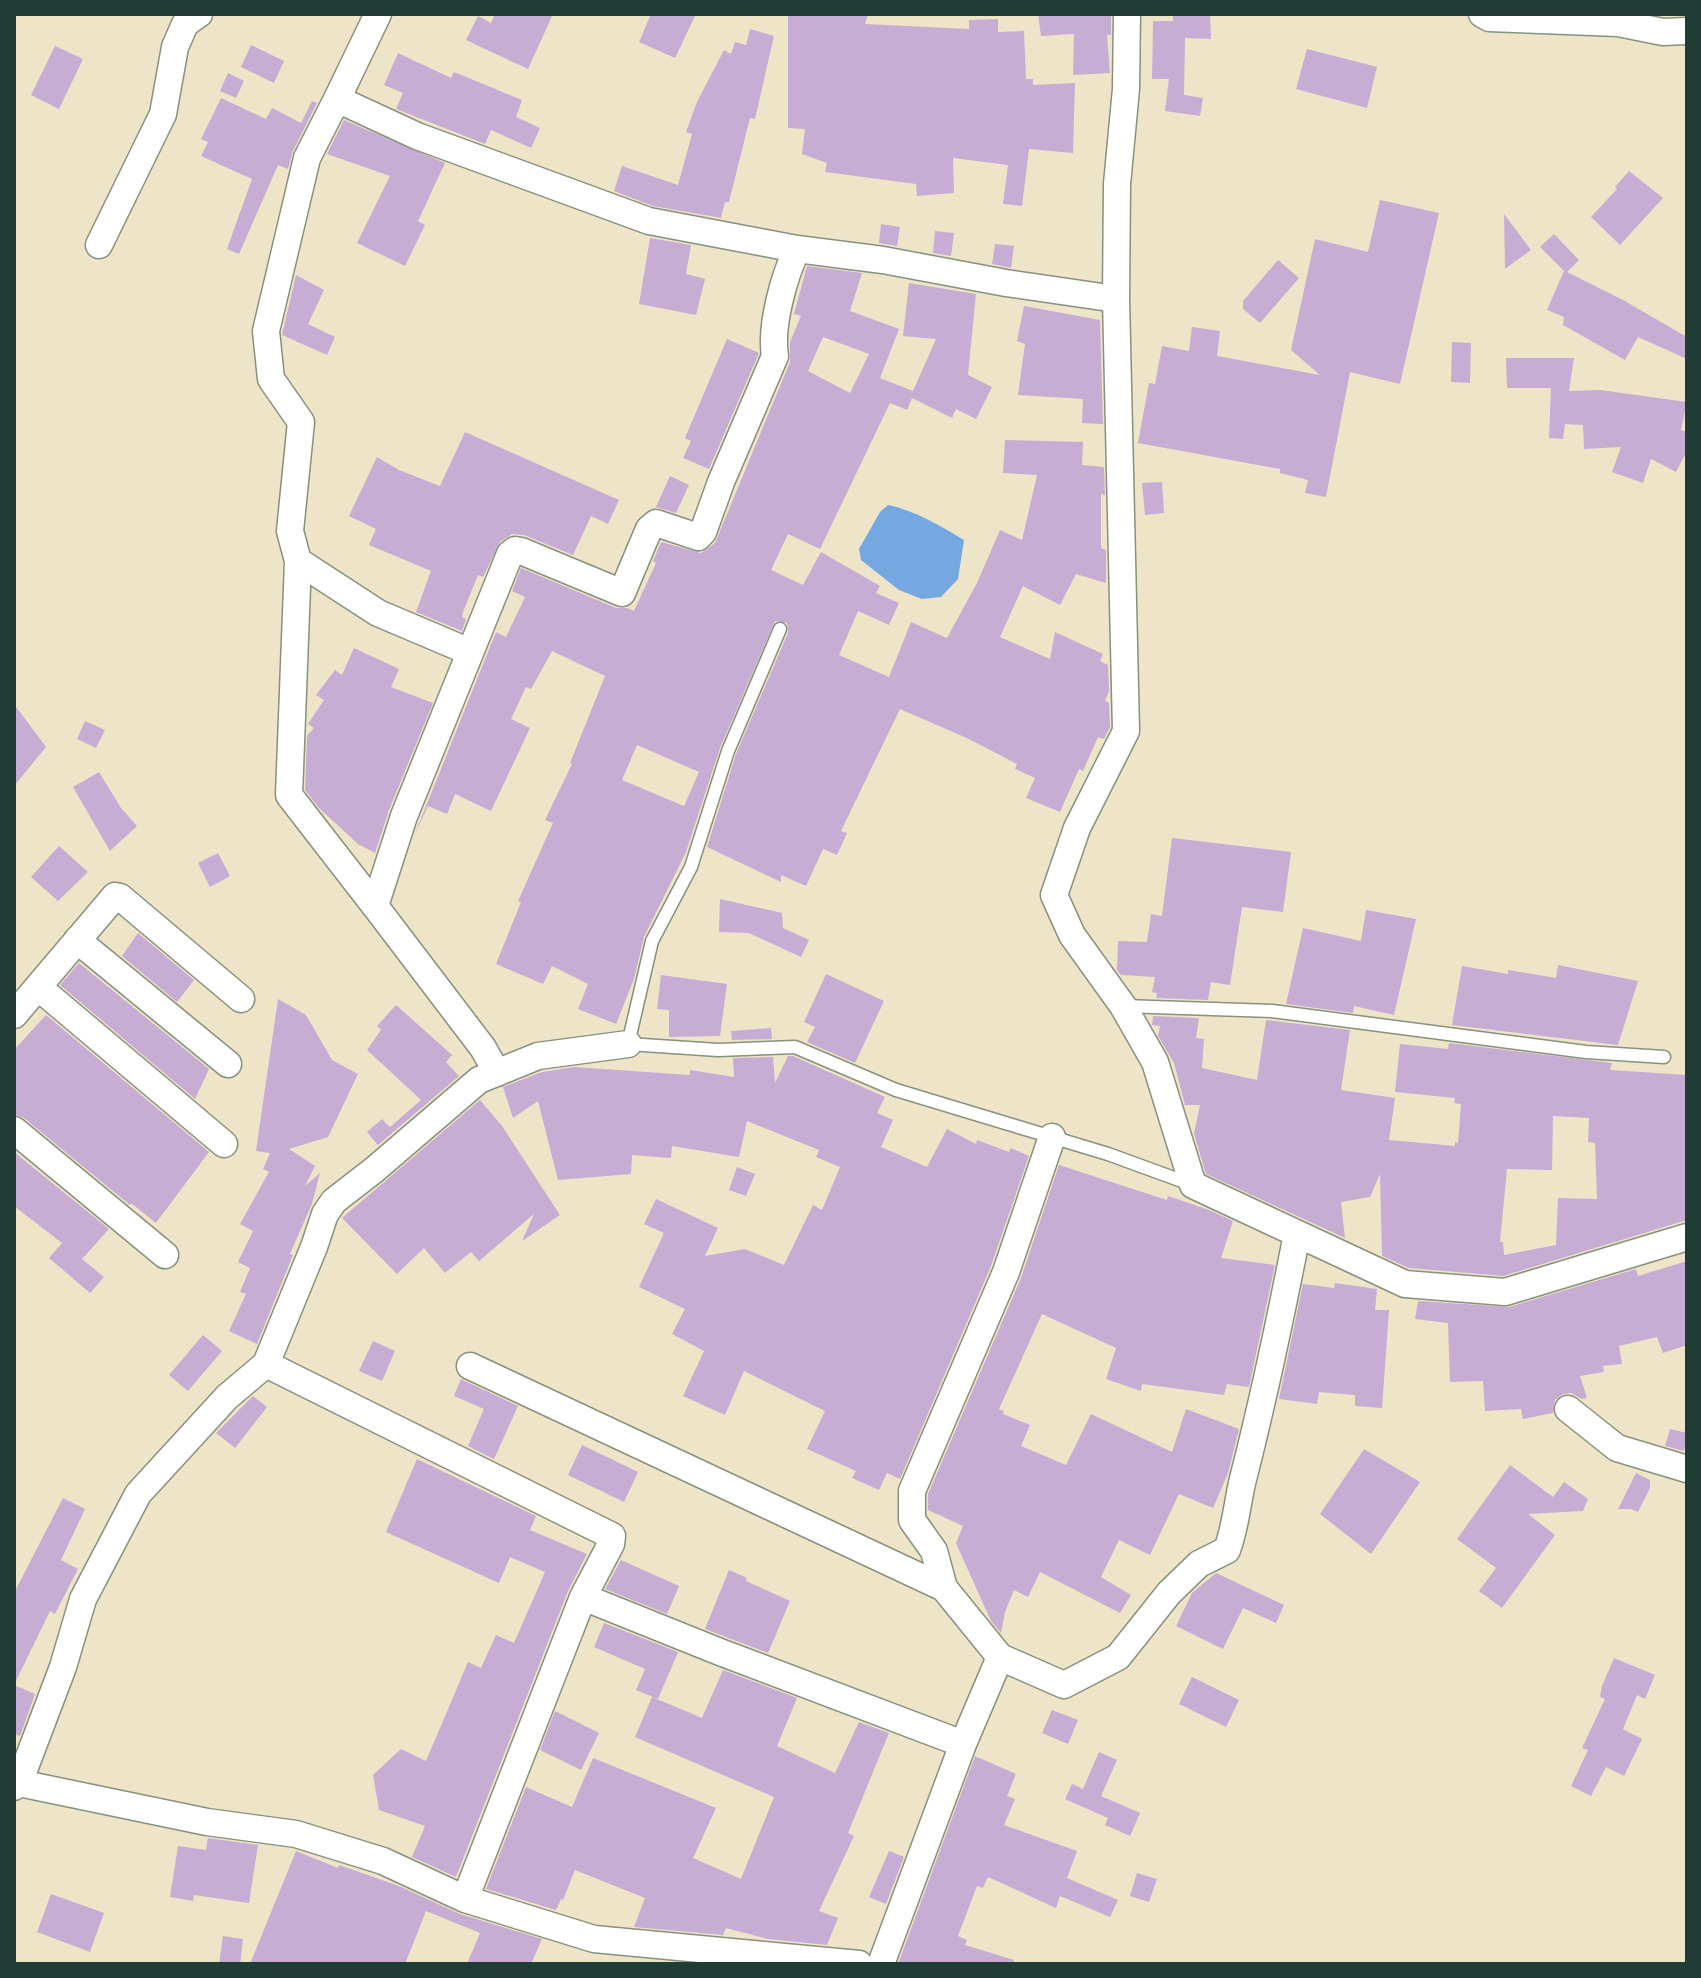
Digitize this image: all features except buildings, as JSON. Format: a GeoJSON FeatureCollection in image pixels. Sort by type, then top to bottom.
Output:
{"type":"FeatureCollection","features":[{"type":"Feature","properties":{"kind":"street"},"geometry":{"type":"LineString","coordinates":[[99,245],[163,114],[175,47],[185,24],[199,14]]}},
{"type":"Feature","properties":{"kind":"street"},"geometry":{"type":"LineString","coordinates":[[378,14],[307,158],[266,331],[271,379],[301,422],[290,531],[298,561],[289,795],[483,1048],[497,1073]]}},
{"type":"Feature","properties":{"kind":"street"},"geometry":{"type":"LineString","coordinates":[[1127,14],[1126,89],[1117,184],[1116,299],[1126,731],[1077,828],[1054,895],[1072,935],[1123,1006],[1155,1062],[1193,1185],[1405,1284],[1505,1292],[1687,1237]]}},
{"type":"Feature","properties":{"kind":"street"},"geometry":{"type":"LineString","coordinates":[[1482,14],[1489,18],[1618,23],[1663,32],[1687,31]]}},
{"type":"Feature","properties":{"kind":"street"},"geometry":{"type":"LineString","coordinates":[[337,99],[417,136],[649,221],[797,249],[883,260],[1116,299]]}},
{"type":"Feature","properties":{"kind":"street"},"geometry":{"type":"LineString","coordinates":[[375,906],[404,816],[510,554],[515,550],[622,593],[649,529],[656,523],[690,536],[698,537],[703,532],[775,356],[772,340],[788,268],[797,249]]}},
{"type":"Feature","properties":{"kind":"street"},"geometry":{"type":"LineString","coordinates":[[298,561],[378,613],[470,652]]}},
{"type":"Feature","properties":{"kind":"street"},"geometry":{"type":"LineString","coordinates":[[14,1015],[115,896],[241,999]]}},
{"type":"Feature","properties":{"kind":"street"},"geometry":{"type":"LineString","coordinates":[[77,940],[228,1064]]}},
{"type":"Feature","properties":{"kind":"street"},"geometry":{"type":"LineString","coordinates":[[38,987],[224,1144]]}},
{"type":"Feature","properties":{"kind":"street"},"geometry":{"type":"LineString","coordinates":[[628,1044],[538,1056],[479,1080],[334,1201],[325,1214],[266,1364],[227,1397],[138,1494],[83,1599],[63,1667],[16,1785],[207,1822],[296,1834],[383,1861],[465,1899],[594,1939],[859,1964]]}},
{"type":"Feature","properties":{"kind":"street"},"geometry":{"type":"LineString","coordinates":[[14,1130],[165,1255]]}},
{"type":"Feature","properties":{"kind":"street"},"geometry":{"type":"LineString","coordinates":[[1052,1137],[1006,1272],[912,1491],[912,1520],[934,1551],[944,1588],[1000,1657],[1064,1685],[1118,1657],[1169,1593],[1199,1564],[1227,1550],[1235,1528],[1236,1504],[1270,1374],[1297,1234]]}},
{"type":"Feature","properties":{"kind":"street"},"geometry":{"type":"LineString","coordinates":[[266,1364],[612,1536],[611,1544],[583,1597],[465,1899]]}},
{"type":"Feature","properties":{"kind":"street"},"geometry":{"type":"LineString","coordinates":[[470,1366],[944,1588]]}},
{"type":"Feature","properties":{"kind":"street"},"geometry":{"type":"LineString","coordinates":[[1568,1409],[1617,1448],[1687,1469]]}},
{"type":"Feature","properties":{"kind":"street"},"geometry":{"type":"LineString","coordinates":[[583,1597],[963,1744]]}},
{"type":"Feature","properties":{"kind":"street"},"geometry":{"type":"LineString","coordinates":[[881,1964],[963,1744],[1000,1657]]}},
{"type":"Feature","properties":{"kind":"lane"},"geometry":{"type":"LineString","coordinates":[[780,629],[728,751],[691,867],[652,941],[628,1044],[718,1050],[795,1047],[896,1090],[1052,1137],[1193,1185]]}},
{"type":"Feature","properties":{"kind":"lane"},"geometry":{"type":"LineString","coordinates":[[1123,1006],[1272,1011],[1586,1052],[1664,1057]]}},
{"type":"Feature","properties":{"kind":"water"},"geometry":{"type":"Polygon","coordinates":[[[888,505],[918,515],[964,540],[958,579],[941,597],[922,599],[899,590],[861,560],[859,549],[880,512],[888,505]]]}}]}
